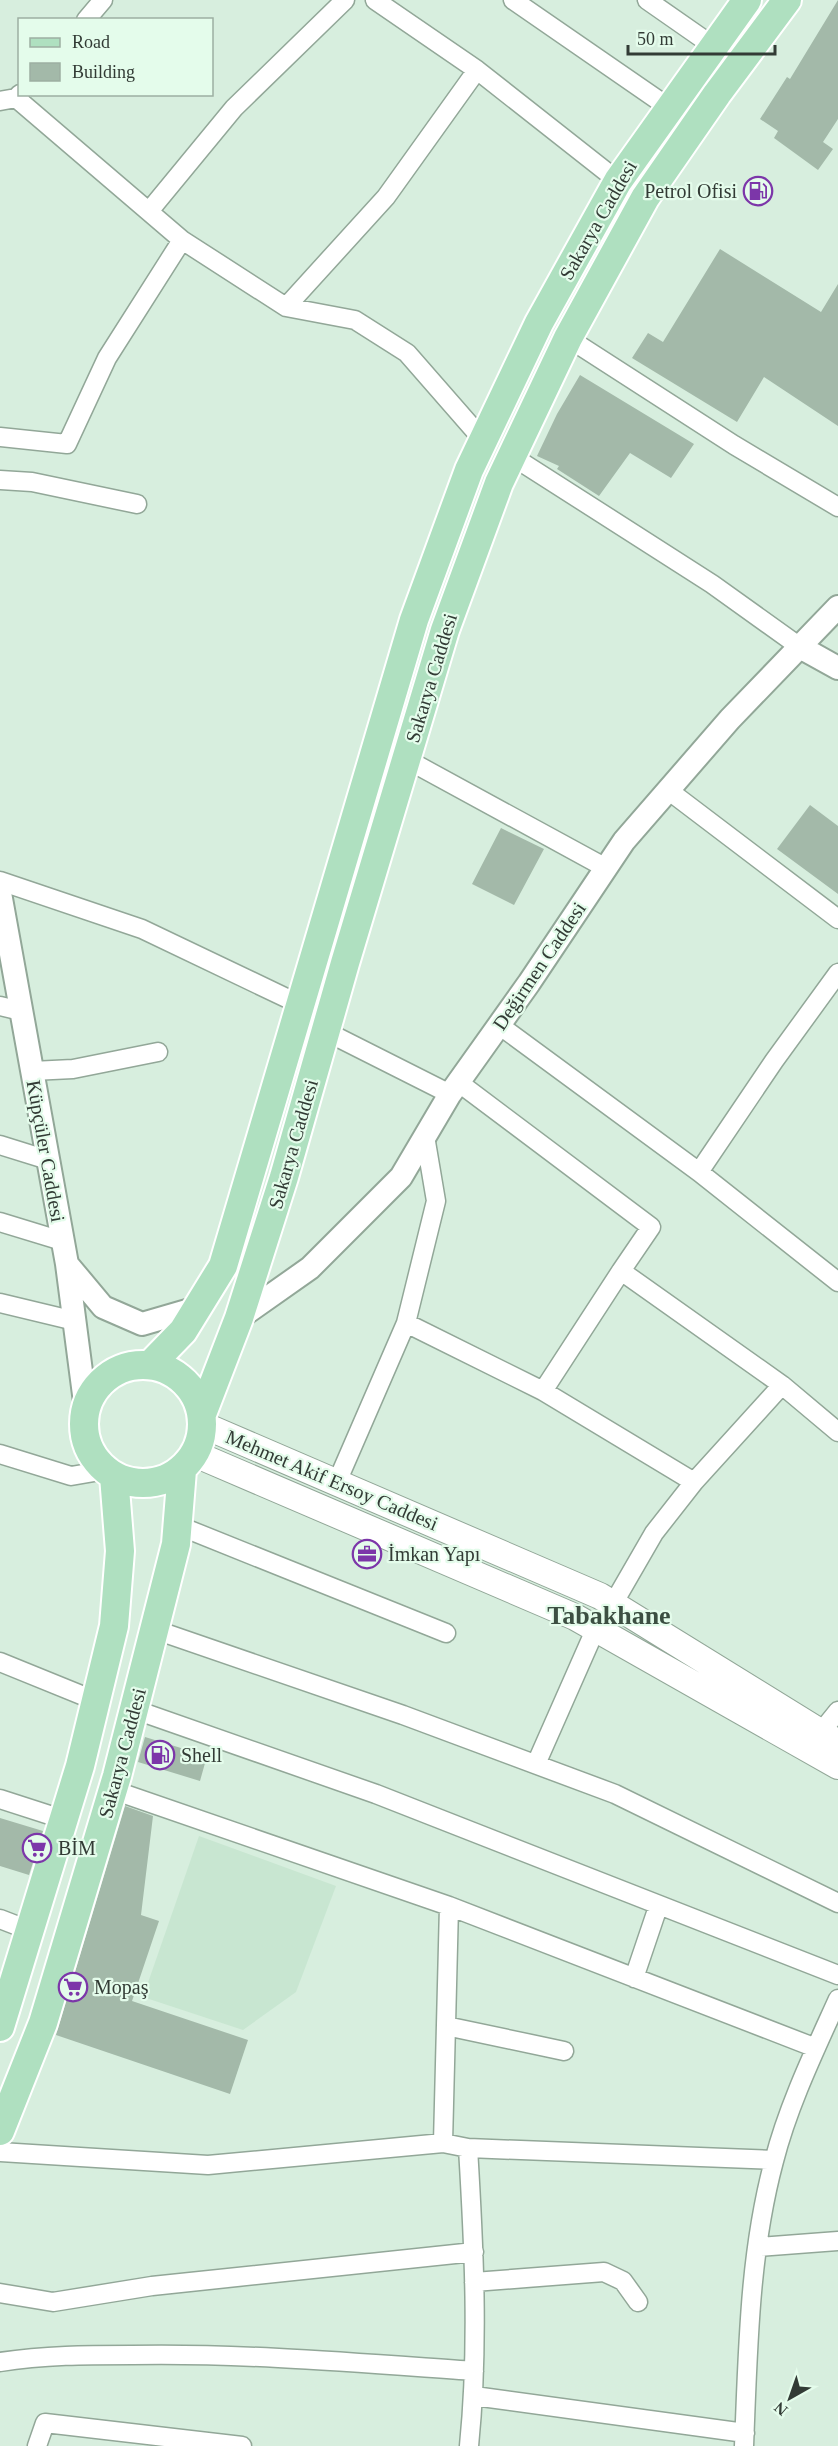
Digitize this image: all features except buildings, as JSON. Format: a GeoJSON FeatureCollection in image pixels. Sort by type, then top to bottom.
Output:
{"type":"FeatureCollection","features":[{"type":"Feature","properties":{"kind":"main road","name":"Sakarya Caddesi"},"geometry":{"type":"LineString","coordinates":[[150,1365],[183,1331],[222,1266],[414,620],[469,470],[539,323],[618,181],[747,0]]}},
{"type":"Feature","properties":{"kind":"main road","name":"Sakarya Caddesi"},"geometry":{"type":"LineString","coordinates":[[203,1420],[284,1178],[325,1031],[445,630],[499,483],[568,338],[645,198],[717,94],[787,0]]}},
{"type":"Feature","properties":{"kind":"main road"},"geometry":{"type":"LineString","coordinates":[[150,1365],[168,1370],[184,1381],[196,1396],[203,1420],[188,1462],[166,1479],[149,1484],[131,1483],[110,1473],[94,1458],[87,1443],[84,1426],[86,1410],[92,1394],[110,1376],[133,1366],[150,1365]]}},
{"type":"Feature","properties":{"kind":"main road","name":"Mehmet Akif Ersoy Caddesi"},"geometry":{"type":"LineString","coordinates":[[203,1420],[613,1604],[829,1737]]}},
{"type":"Feature","properties":{"kind":"main road","name":"Sakarya Caddesi"},"geometry":{"type":"LineString","coordinates":[[0,2131],[42,2023],[113,1790],[176,1545],[177,1525],[188,1462]]}},
{"type":"Feature","properties":{"kind":"main road","name":"Mehmet Akif Ersoy Caddesi"},"geometry":{"type":"LineString","coordinates":[[188,1462],[596,1628],[838,1766]]}},
{"type":"Feature","properties":{"kind":"main road","name":"Sakarya Caddesi"},"geometry":{"type":"LineString","coordinates":[[0,2027],[64,1820],[96,1701],[115,1615],[120,1551],[110,1473]]}},
{"type":"Feature","properties":{"kind":"street"},"geometry":{"type":"LineString","coordinates":[[88,18],[103,0]]}},
{"type":"Feature","properties":{"kind":"street"},"geometry":{"type":"LineString","coordinates":[[150,210],[234,108],[345,0]]}},
{"type":"Feature","properties":{"kind":"street"},"geometry":{"type":"LineString","coordinates":[[375,0],[477,70],[618,181]]}},
{"type":"Feature","properties":{"kind":"street"},"geometry":{"type":"LineString","coordinates":[[513,0],[669,107]]}},
{"type":"Feature","properties":{"kind":"street"},"geometry":{"type":"LineString","coordinates":[[647,0],[713,46]]}},
{"type":"Feature","properties":{"kind":"street"},"geometry":{"type":"LineString","coordinates":[[286,307],[386,197],[477,70]]}},
{"type":"Feature","properties":{"kind":"street"},"geometry":{"type":"LineString","coordinates":[[12,98],[150,210],[183,240],[286,307],[355,320],[407,353],[483,440]]}},
{"type":"Feature","properties":{"kind":"street"},"geometry":{"type":"LineString","coordinates":[[0,437],[67,444],[107,358],[183,240]]}},
{"type":"Feature","properties":{"kind":"street"},"geometry":{"type":"LineString","coordinates":[[568,338],[734,445],[838,507]]}},
{"type":"Feature","properties":{"kind":"street"},"geometry":{"type":"LineString","coordinates":[[512,456],[712,584],[800,646],[838,668]]}},
{"type":"Feature","properties":{"kind":"street"},"geometry":{"type":"LineString","coordinates":[[0,480],[32,482],[137,504]]}},
{"type":"Feature","properties":{"kind":"street","name":"Değirmen Caddesi"},"geometry":{"type":"LineString","coordinates":[[239,1318],[310,1268],[400,1178],[454,1088],[624,841],[730,719],[838,607]]}},
{"type":"Feature","properties":{"kind":"street"},"geometry":{"type":"LineString","coordinates":[[406,759],[606,868]]}},
{"type":"Feature","properties":{"kind":"street"},"geometry":{"type":"LineString","coordinates":[[668,790],[838,919]]}},
{"type":"Feature","properties":{"kind":"street"},"geometry":{"type":"LineString","coordinates":[[0,881],[142,929],[300,1004]]}},
{"type":"Feature","properties":{"kind":"street","name":"Küpçüler Caddesi"},"geometry":{"type":"LineString","coordinates":[[0,893],[10,1008],[32,1071],[66,1264],[86,1410]]}},
{"type":"Feature","properties":{"kind":"street"},"geometry":{"type":"LineString","coordinates":[[699,1172],[774,1060],[838,973]]}},
{"type":"Feature","properties":{"kind":"street"},"geometry":{"type":"LineString","coordinates":[[499,1025],[699,1172],[838,1282]]}},
{"type":"Feature","properties":{"kind":"street"},"geometry":{"type":"LineString","coordinates":[[325,1031],[454,1088],[651,1227],[543,1391]]}},
{"type":"Feature","properties":{"kind":"street"},"geometry":{"type":"LineString","coordinates":[[32,1071],[73,1069],[158,1052]]}},
{"type":"Feature","properties":{"kind":"street"},"geometry":{"type":"LineString","coordinates":[[337,1482],[406,1323],[436,1201],[425,1136]]}},
{"type":"Feature","properties":{"kind":"street"},"geometry":{"type":"LineString","coordinates":[[0,1145],[48,1160]]}},
{"type":"Feature","properties":{"kind":"street"},"geometry":{"type":"LineString","coordinates":[[0,1222],[62,1241]]}},
{"type":"Feature","properties":{"kind":"street"},"geometry":{"type":"LineString","coordinates":[[66,1264],[103,1307],[142,1324],[197,1308]]}},
{"type":"Feature","properties":{"kind":"street"},"geometry":{"type":"LineString","coordinates":[[621,1271],[835,1422]]}},
{"type":"Feature","properties":{"kind":"street"},"geometry":{"type":"LineString","coordinates":[[0,1303],[75,1321]]}},
{"type":"Feature","properties":{"kind":"street"},"geometry":{"type":"LineString","coordinates":[[406,1323],[543,1391],[694,1482]]}},
{"type":"Feature","properties":{"kind":"street"},"geometry":{"type":"LineString","coordinates":[[613,1604],[654,1533],[694,1482],[782,1385]]}},
{"type":"Feature","properties":{"kind":"street"},"geometry":{"type":"LineString","coordinates":[[0,1454],[71,1476],[110,1473]]}},
{"type":"Feature","properties":{"kind":"street"},"geometry":{"type":"LineString","coordinates":[[177,1525],[446,1633]]}},
{"type":"Feature","properties":{"kind":"street"},"geometry":{"type":"LineString","coordinates":[[536,1764],[596,1628]]}},
{"type":"Feature","properties":{"kind":"street"},"geometry":{"type":"LineString","coordinates":[[153,1629],[615,1794],[838,1903]]}},
{"type":"Feature","properties":{"kind":"street"},"geometry":{"type":"LineString","coordinates":[[0,1662],[96,1701]]}},
{"type":"Feature","properties":{"kind":"street"},"geometry":{"type":"LineString","coordinates":[[134,1709],[376,1794],[658,1907],[838,1975]]}},
{"type":"Feature","properties":{"kind":"street"},"geometry":{"type":"LineString","coordinates":[[829,1737],[838,1711]]}},
{"type":"Feature","properties":{"kind":"street"},"geometry":{"type":"LineString","coordinates":[[113,1790],[449,1906],[816,2048]]}},
{"type":"Feature","properties":{"kind":"street"},"geometry":{"type":"LineString","coordinates":[[0,1799],[64,1820]]}},
{"type":"Feature","properties":{"kind":"street"},"geometry":{"type":"LineString","coordinates":[[443,2143],[449,1906]]}},
{"type":"Feature","properties":{"kind":"street"},"geometry":{"type":"LineString","coordinates":[[634,1978],[658,1907]]}},
{"type":"Feature","properties":{"kind":"street"},"geometry":{"type":"LineString","coordinates":[[0,1920],[31,1931]]}},
{"type":"Feature","properties":{"kind":"street"},"geometry":{"type":"LineString","coordinates":[[474,2396],[744,2440],[751,2283],[774,2160],[816,2048],[838,2000]]}},
{"type":"Feature","properties":{"kind":"street"},"geometry":{"type":"LineString","coordinates":[[446,2026],[564,2051]]}},
{"type":"Feature","properties":{"kind":"street"},"geometry":{"type":"LineString","coordinates":[[0,2152],[208,2165],[443,2143],[468,2148],[774,2160]]}},
{"type":"Feature","properties":{"kind":"street"},"geometry":{"type":"LineString","coordinates":[[468,2148],[474,2252],[474,2396],[469,2446]]}},
{"type":"Feature","properties":{"kind":"street"},"geometry":{"type":"LineString","coordinates":[[758,2247],[838,2241]]}},
{"type":"Feature","properties":{"kind":"street"},"geometry":{"type":"LineString","coordinates":[[0,2293],[53,2302],[152,2286],[474,2252]]}},
{"type":"Feature","properties":{"kind":"street"},"geometry":{"type":"LineString","coordinates":[[474,2282],[604,2272],[623,2281],[638,2302]]}},
{"type":"Feature","properties":{"kind":"street"},"geometry":{"type":"LineString","coordinates":[[0,2362],[38,2356],[162,2354],[265,2356],[474,2371]]}},
{"type":"Feature","properties":{"kind":"street"},"geometry":{"type":"LineString","coordinates":[[37,2446],[45,2423],[242,2446]]}},
{"type":"Feature","properties":{"kind":"shaded area"},"geometry":{"type":"Polygon","coordinates":[[[199,1836],[336,1886],[296,1992],[243,2030],[143,1997],[199,1836]]]}},
{"type":"Feature","properties":{"kind":"place","name":"Petrol Ofisi"},"geometry":{"type":"Point","coordinates":[758,191]}},
{"type":"Feature","properties":{"kind":"place","name":"İmkan Yapı"},"geometry":{"type":"Point","coordinates":[367,1554]}},
{"type":"Feature","properties":{"kind":"place","name":"Shell"},"geometry":{"type":"Point","coordinates":[160,1755]}},
{"type":"Feature","properties":{"kind":"place","name":"BİM"},"geometry":{"type":"Point","coordinates":[37,1848]}},
{"type":"Feature","properties":{"kind":"place","name":"Mopaş"},"geometry":{"type":"Point","coordinates":[73,1987]}},
{"type":"Feature","properties":{"kind":"district","name":"Tabakhane"},"geometry":{"type":"Point","coordinates":[609,1615]}}]}
